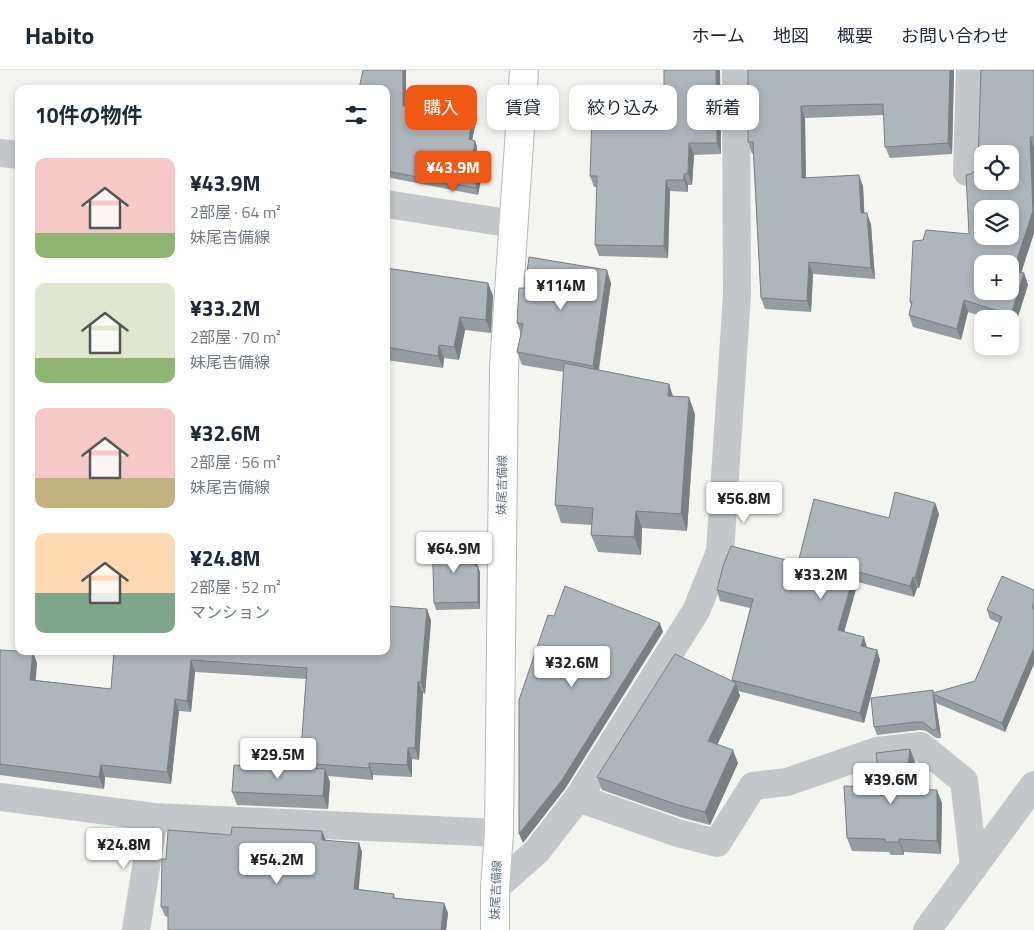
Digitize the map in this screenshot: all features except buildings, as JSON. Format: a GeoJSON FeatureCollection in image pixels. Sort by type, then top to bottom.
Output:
{"type":"FeatureCollection","features":[{"type":"Feature","properties":{"kind":"main road","name":"妹尾吉備線"},"geometry":{"type":"LineString","coordinates":[[495,930],[495,888],[499,833],[504,366],[524,70]]}},
{"type":"Feature","properties":{"kind":"street"},"geometry":{"type":"LineString","coordinates":[[495,888],[537,851],[578,798],[696,611],[720,552],[737,295],[736,70]]}},
{"type":"Feature","properties":{"kind":"street"},"geometry":{"type":"LineString","coordinates":[[968,172],[970,70]]}},
{"type":"Feature","properties":{"kind":"street"},"geometry":{"type":"LineString","coordinates":[[0,153],[15,155]]}},
{"type":"Feature","properties":{"kind":"street"},"geometry":{"type":"LineString","coordinates":[[390,205],[514,224]]}},
{"type":"Feature","properties":{"kind":"street"},"geometry":{"type":"LineString","coordinates":[[578,798],[678,833],[717,843],[752,786],[787,782],[877,751],[920,746],[964,781],[974,867]]}},
{"type":"Feature","properties":{"kind":"street"},"geometry":{"type":"LineString","coordinates":[[927,930],[1034,785]]}},
{"type":"Feature","properties":{"kind":"street"},"geometry":{"type":"LineString","coordinates":[[0,797],[154,817],[499,833]]}},
{"type":"Feature","properties":{"kind":"street"},"geometry":{"type":"LineString","coordinates":[[136,930],[154,817]]}}]}
